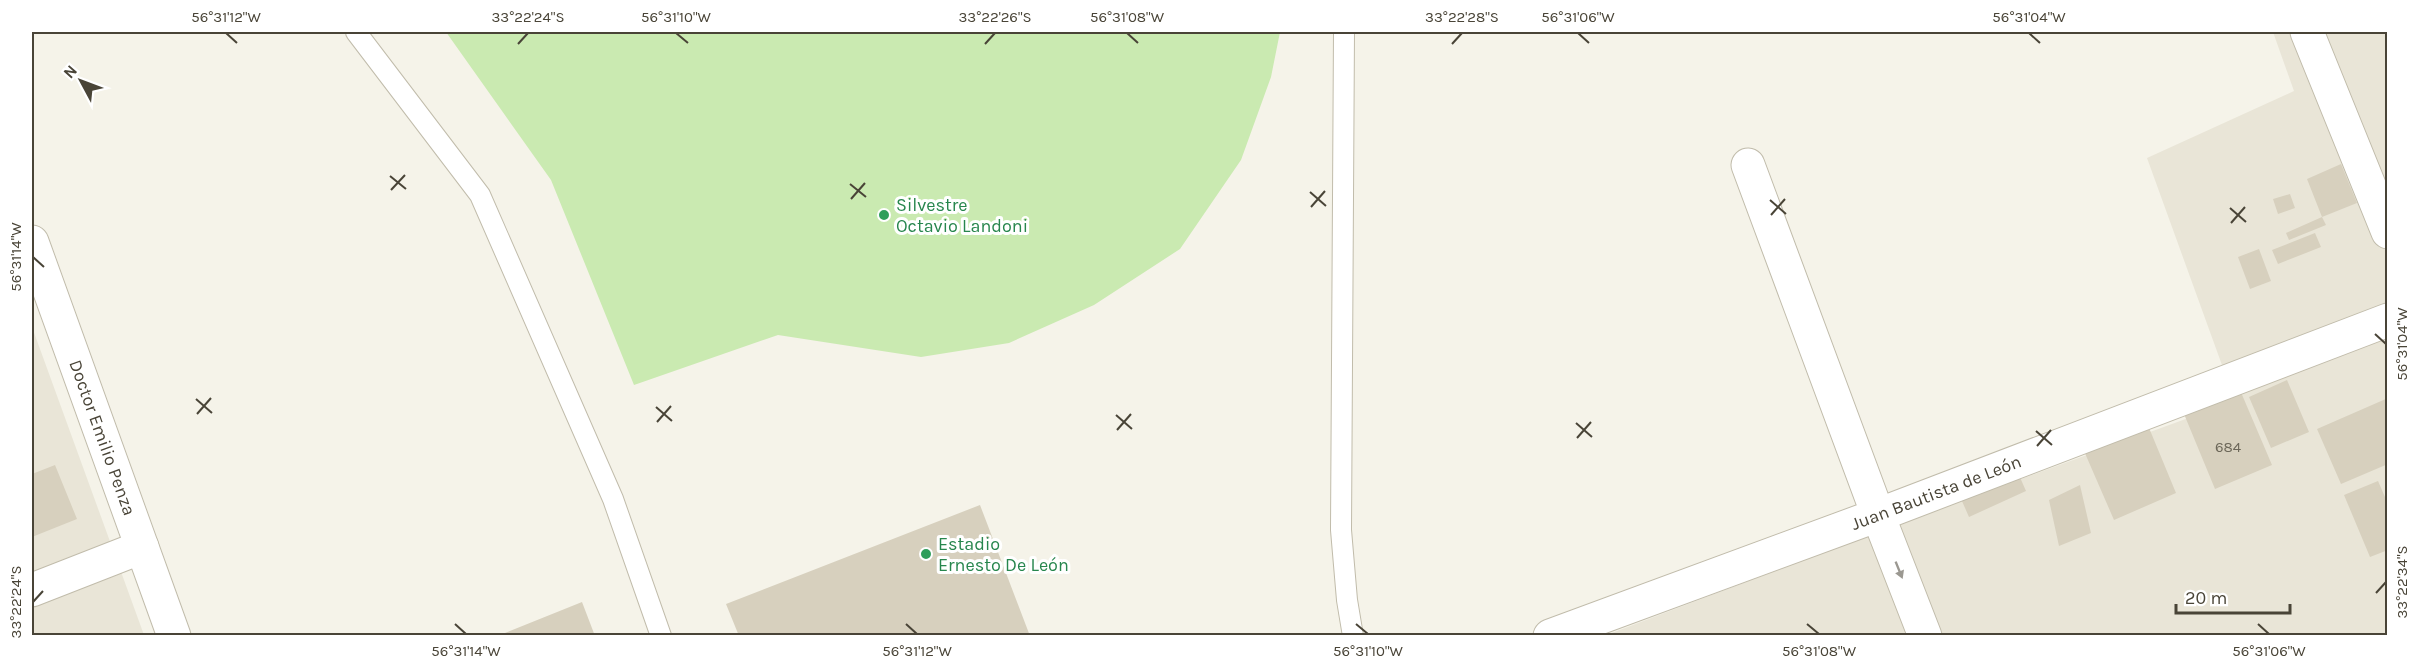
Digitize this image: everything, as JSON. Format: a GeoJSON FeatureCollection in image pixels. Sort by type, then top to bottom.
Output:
{"type":"FeatureCollection","features":[{"type":"Feature","properties":{"kind":"street"},"geometry":{"type":"LineString","coordinates":[[2307,32],[2388,231]]}},
{"type":"Feature","properties":{"kind":"street"},"geometry":{"type":"LineString","coordinates":[[1748,165],[1925,636]]}},
{"type":"Feature","properties":{"kind":"street","name":"Doctor Emilio Penza"},"geometry":{"type":"LineString","coordinates":[[32,242],[174,636]]}},
{"type":"Feature","properties":{"kind":"street","name":"Juan Bautista de León"},"geometry":{"type":"LineString","coordinates":[[1550,636],[1878,515],[2388,320]]}},
{"type":"Feature","properties":{"kind":"street"},"geometry":{"type":"LineString","coordinates":[[32,590],[142,548]]}},
{"type":"Feature","properties":{"kind":"lane"},"geometry":{"type":"LineString","coordinates":[[356,32],[480,195],[613,500],[661,636]]}},
{"type":"Feature","properties":{"kind":"lane"},"geometry":{"type":"LineString","coordinates":[[1344,32],[1341,530],[1347,600],[1353,636]]}},
{"type":"Feature","properties":{"kind":"shaded area"},"geometry":{"type":"Polygon","coordinates":[[[2273,32],[2387,32],[2387,635],[1604,636],[1914,518],[2235,401],[2147,158],[2294,91],[2273,32]]]}},
{"type":"Feature","properties":{"kind":"shaded area"},"geometry":{"type":"Polygon","coordinates":[[[32,327],[144,635],[32,635],[32,327]]]}},
{"type":"Feature","properties":{"kind":"green space","name":"Silvestre Octavio Landoni"},"geometry":{"type":"Polygon","coordinates":[[[446,32],[1280,32],[1271,77],[1241,160],[1180,249],[1094,305],[1009,343],[921,357],[778,335],[634,385],[551,180],[446,32]]]}},
{"type":"Feature","properties":{"kind":"building"},"geometry":{"type":"Polygon","coordinates":[[[2341,164],[2357,203],[2322,217],[2307,179],[2341,164]]]}},
{"type":"Feature","properties":{"kind":"building"},"geometry":{"type":"Polygon","coordinates":[[[2290,194],[2295,208],[2278,214],[2273,199],[2290,194]]]}},
{"type":"Feature","properties":{"kind":"building"},"geometry":{"type":"Polygon","coordinates":[[[2322,217],[2326,225],[2289,240],[2286,233],[2322,217]]]}},
{"type":"Feature","properties":{"kind":"building"},"geometry":{"type":"Polygon","coordinates":[[[2315,233],[2321,247],[2278,264],[2272,250],[2315,233]]]}},
{"type":"Feature","properties":{"kind":"building"},"geometry":{"type":"Polygon","coordinates":[[[2259,249],[2271,281],[2250,289],[2238,257],[2259,249]]]}},
{"type":"Feature","properties":{"kind":"building"},"geometry":{"type":"Polygon","coordinates":[[[2287,380],[2309,432],[2271,448],[2249,397],[2287,380]]]}},
{"type":"Feature","properties":{"kind":"building"},"geometry":{"type":"Polygon","coordinates":[[[2240,390],[2272,465],[2215,489],[2184,414],[2240,390]]]}},
{"type":"Feature","properties":{"kind":"building"},"geometry":{"type":"Polygon","coordinates":[[[2388,398],[2388,464],[2341,484],[2317,429],[2388,398]]]}},
{"type":"Feature","properties":{"kind":"building"},"geometry":{"type":"Polygon","coordinates":[[[2147,423],[2176,493],[2114,520],[2084,451],[2147,423]]]}},
{"type":"Feature","properties":{"kind":"building"},"geometry":{"type":"Polygon","coordinates":[[[55,465],[77,519],[32,537],[32,474],[55,465]]]}},
{"type":"Feature","properties":{"kind":"building"},"geometry":{"type":"Polygon","coordinates":[[[2015,466],[2026,491],[1969,517],[1958,492],[2015,466]]]}},
{"type":"Feature","properties":{"kind":"building"},"geometry":{"type":"Polygon","coordinates":[[[2378,481],[2388,504],[2388,550],[2370,557],[2344,495],[2378,481]]]}},
{"type":"Feature","properties":{"kind":"building"},"geometry":{"type":"Polygon","coordinates":[[[2080,485],[2091,533],[2059,546],[2049,500],[2080,485]]]}},
{"type":"Feature","properties":{"kind":"building","name":"Estadio Ernesto De León"},"geometry":{"type":"Polygon","coordinates":[[[980,505],[1030,636],[739,636],[726,604],[980,505]]]}},
{"type":"Feature","properties":{"kind":"building"},"geometry":{"type":"Polygon","coordinates":[[[582,602],[595,636],[500,636],[500,635],[582,602]]]}},
{"type":"Feature","properties":{"kind":"place","name":"Silvestre Octavio Landoni"},"geometry":{"type":"Point","coordinates":[884,215]}},
{"type":"Feature","properties":{"kind":"place","name":"Estadio Ernesto De León"},"geometry":{"type":"Point","coordinates":[926,554]}}]}
